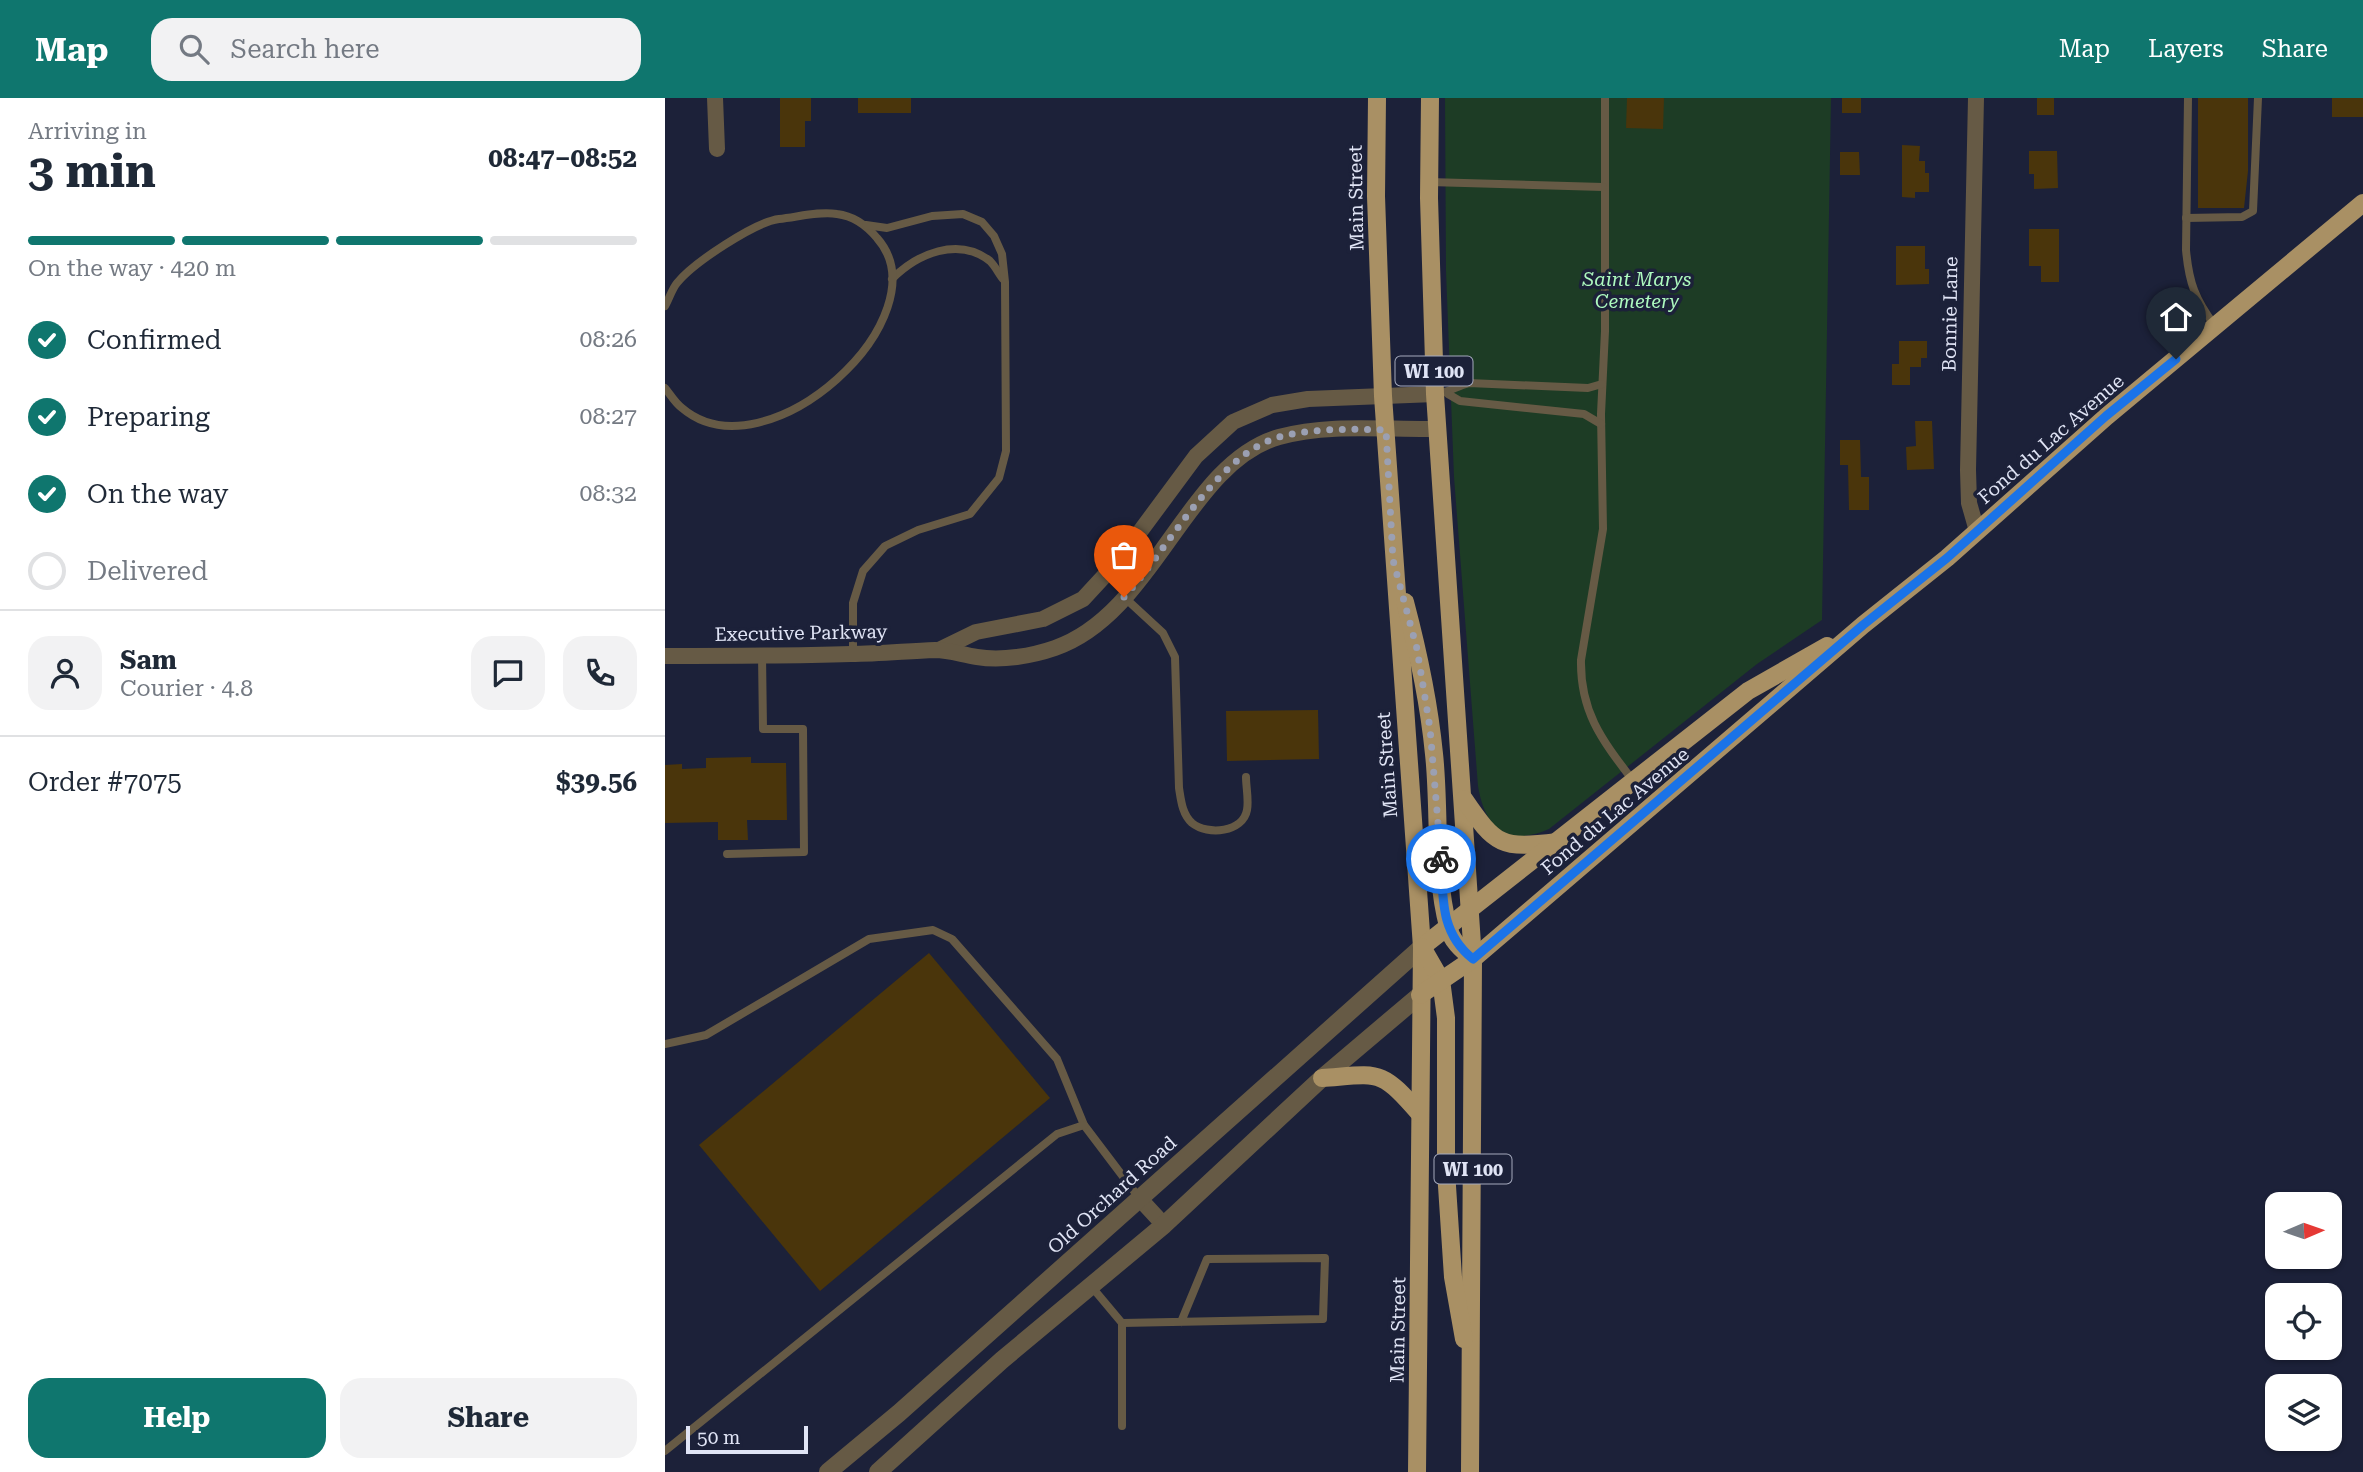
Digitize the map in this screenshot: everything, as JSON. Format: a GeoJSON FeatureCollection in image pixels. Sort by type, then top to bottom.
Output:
{"type":"FeatureCollection","features":[{"type":"Feature","properties":{"kind":"main road","name":"Main Street"},"geometry":{"type":"LineString","coordinates":[[1377,98],[1376,196],[1383,396],[1422,947],[1417,1472]]}},
{"type":"Feature","properties":{"kind":"main road","name":"WI 100"},"geometry":{"type":"LineString","coordinates":[[1430,98],[1429,182],[1441,394],[1437,429],[1473,959],[1470,1472]]}},
{"type":"Feature","properties":{"kind":"main road","name":"Fond du Lac Avenue"},"geometry":{"type":"LineString","coordinates":[[1420,995],[1473,959],[1863,625],[1977,531],[2106,416],[2363,203]]}},
{"type":"Feature","properties":{"kind":"main road"},"geometry":{"type":"LineString","coordinates":[[1393,560],[1417,649],[1434,754],[1448,928],[1458,947],[1473,959]]}},
{"type":"Feature","properties":{"kind":"main road","name":"Fond du Lac Avenue"},"geometry":{"type":"LineString","coordinates":[[1422,947],[1748,691],[1863,625]]}},
{"type":"Feature","properties":{"kind":"main road"},"geometry":{"type":"LineString","coordinates":[[1462,796],[1485,830],[1510,846],[1558,842]]}},
{"type":"Feature","properties":{"kind":"main road"},"geometry":{"type":"LineString","coordinates":[[1422,947],[1441,980],[1446,1018],[1446,1171],[1452,1264],[1471,1379]]}},
{"type":"Feature","properties":{"kind":"main road"},"geometry":{"type":"LineString","coordinates":[[1322,1078],[1373,1074],[1395,1084],[1420,1114]]}},
{"type":"Feature","properties":{"kind":"street"},"geometry":{"type":"LineString","coordinates":[[715,98],[717,149]]}},
{"type":"Feature","properties":{"kind":"street","name":"Bonnie Lane"},"geometry":{"type":"LineString","coordinates":[[1976,98],[1968,470],[1969,503],[1977,531]]}},
{"type":"Feature","properties":{"kind":"street","name":"Executive Parkway"},"geometry":{"type":"LineString","coordinates":[[939,650],[976,632],[1043,619],[1064,611],[1083,599],[1196,456],[1233,422],[1272,405],[1308,399],[1441,394]]}},
{"type":"Feature","properties":{"kind":"street","name":"Executive Parkway"},"geometry":{"type":"LineString","coordinates":[[665,656],[853,654],[939,650],[981,658],[1018,657],[1056,648],[1105,619],[1219,476],[1245,453],[1277,438],[1313,430],[1437,429]]}},
{"type":"Feature","properties":{"kind":"street"},"geometry":{"type":"LineString","coordinates":[[1184,472],[1208,491]]}},
{"type":"Feature","properties":{"kind":"street"},"geometry":{"type":"LineString","coordinates":[[1103,577],[1124,597]]}},
{"type":"Feature","properties":{"kind":"street","name":"Old Orchard Road"},"geometry":{"type":"LineString","coordinates":[[828,1472],[899,1413],[1422,947]]}},
{"type":"Feature","properties":{"kind":"street"},"geometry":{"type":"LineString","coordinates":[[878,1472],[1002,1360],[1164,1225],[1322,1078],[1420,995]]}},
{"type":"Feature","properties":{"kind":"street"},"geometry":{"type":"LineString","coordinates":[[1140,1199],[1164,1225]]}},
{"type":"Feature","properties":{"kind":"lane"},"geometry":{"type":"LineString","coordinates":[[1605,98],[1605,331],[1601,424],[1603,529],[1581,660],[1581,681],[1585,704],[1600,738],[1634,782]]}},
{"type":"Feature","properties":{"kind":"lane"},"geometry":{"type":"LineString","coordinates":[[2188,98],[2186,250],[2192,290],[2215,326]]}},
{"type":"Feature","properties":{"kind":"lane"},"geometry":{"type":"LineString","coordinates":[[2186,218],[2242,217],[2253,211],[2258,98]]}},
{"type":"Feature","properties":{"kind":"lane"},"geometry":{"type":"LineString","coordinates":[[1429,182],[1603,187]]}},
{"type":"Feature","properties":{"kind":"lane"},"geometry":{"type":"LineString","coordinates":[[665,306],[675,285],[696,263],[771,220],[825,213],[840,214],[866,225],[887,228],[932,216],[963,214],[982,222],[995,236],[1002,254],[1005,282],[1006,451],[999,478],[970,514],[918,530],[885,546],[863,571],[853,603],[853,654]]}},
{"type":"Feature","properties":{"kind":"lane"},"geometry":{"type":"LineString","coordinates":[[665,388],[682,409],[716,425],[765,423],[812,400],[856,362],[877,333],[892,279],[887,249],[866,225]]}},
{"type":"Feature","properties":{"kind":"lane"},"geometry":{"type":"LineString","coordinates":[[892,279],[912,262],[947,249],[963,248],[991,262],[1005,282]]}},
{"type":"Feature","properties":{"kind":"lane"},"geometry":{"type":"LineString","coordinates":[[1441,394],[1469,383],[1588,388],[1602,384]]}},
{"type":"Feature","properties":{"kind":"lane"},"geometry":{"type":"LineString","coordinates":[[1441,394],[1460,401],[1584,414],[1601,424]]}},
{"type":"Feature","properties":{"kind":"lane"},"geometry":{"type":"LineString","coordinates":[[1124,597],[1163,634],[1175,657],[1182,809],[1192,822],[1205,830],[1236,827],[1248,810],[1246,777]]}},
{"type":"Feature","properties":{"kind":"lane"},"geometry":{"type":"LineString","coordinates":[[727,854],[804,852],[803,729],[763,729],[762,655]]}},
{"type":"Feature","properties":{"kind":"lane"},"geometry":{"type":"LineString","coordinates":[[665,1044],[706,1035],[869,939],[933,930],[952,939],[1057,1059],[1084,1125],[1140,1199]]}},
{"type":"Feature","properties":{"kind":"lane"},"geometry":{"type":"LineString","coordinates":[[665,1451],[1057,1134],[1084,1125]]}},
{"type":"Feature","properties":{"kind":"lane"},"geometry":{"type":"LineString","coordinates":[[1122,1323],[1181,1322],[1323,1319],[1325,1258],[1207,1259],[1181,1322]]}},
{"type":"Feature","properties":{"kind":"lane"},"geometry":{"type":"LineString","coordinates":[[1091,1286],[1122,1323],[1122,1426]]}},
{"type":"Feature","properties":{"kind":"green space","name":"Saint Marys Cemetery"},"geometry":{"type":"Polygon","coordinates":[[[1445,98],[1831,98],[1822,620],[1757,664],[1549,829],[1522,836],[1510,835],[1493,823],[1481,801],[1478,786],[1454,477],[1446,271],[1445,98]]]}},
{"type":"Feature","properties":{"kind":"building"},"geometry":{"type":"Polygon","coordinates":[[[780,98],[811,98],[811,121],[805,121],[805,147],[780,147],[780,98]]]}},
{"type":"Feature","properties":{"kind":"building"},"geometry":{"type":"Polygon","coordinates":[[[858,98],[911,98],[911,113],[858,113],[858,98]]]}},
{"type":"Feature","properties":{"kind":"building"},"geometry":{"type":"Polygon","coordinates":[[[1627,98],[1664,98],[1663,129],[1626,128],[1627,98]]]}},
{"type":"Feature","properties":{"kind":"building"},"geometry":{"type":"Polygon","coordinates":[[[1842,98],[1861,98],[1861,113],[1842,113],[1842,98]]]}},
{"type":"Feature","properties":{"kind":"building"},"geometry":{"type":"Polygon","coordinates":[[[2037,98],[2054,98],[2054,115],[2037,115],[2037,98]]]}},
{"type":"Feature","properties":{"kind":"building"},"geometry":{"type":"Polygon","coordinates":[[[2198,98],[2248,98],[2248,171],[2244,208],[2198,208],[2198,98]]]}},
{"type":"Feature","properties":{"kind":"building"},"geometry":{"type":"Polygon","coordinates":[[[2332,98],[2363,98],[2363,117],[2332,117],[2332,98]]]}},
{"type":"Feature","properties":{"kind":"building"},"geometry":{"type":"Polygon","coordinates":[[[1902,145],[1920,146],[1919,161],[1925,161],[1925,173],[1929,173],[1929,192],[1915,192],[1915,198],[1902,197],[1902,145]]]}},
{"type":"Feature","properties":{"kind":"building"},"geometry":{"type":"Polygon","coordinates":[[[2029,151],[2057,151],[2058,188],[2034,189],[2034,174],[2029,174],[2029,151]]]}},
{"type":"Feature","properties":{"kind":"building"},"geometry":{"type":"Polygon","coordinates":[[[1840,152],[1859,152],[1860,175],[1840,175],[1840,152]]]}},
{"type":"Feature","properties":{"kind":"building"},"geometry":{"type":"Polygon","coordinates":[[[2029,229],[2059,229],[2059,282],[2041,282],[2041,266],[2029,266],[2029,229]]]}},
{"type":"Feature","properties":{"kind":"building"},"geometry":{"type":"Polygon","coordinates":[[[1896,246],[1925,246],[1925,269],[1929,269],[1929,284],[1896,285],[1896,246]]]}},
{"type":"Feature","properties":{"kind":"building"},"geometry":{"type":"Polygon","coordinates":[[[1899,341],[1927,341],[1927,358],[1921,358],[1921,367],[1910,367],[1910,385],[1892,385],[1892,364],[1899,364],[1899,341]]]}},
{"type":"Feature","properties":{"kind":"building"},"geometry":{"type":"Polygon","coordinates":[[[1915,421],[1932,421],[1934,469],[1907,470],[1906,447],[1916,446],[1915,421]]]}},
{"type":"Feature","properties":{"kind":"building"},"geometry":{"type":"Polygon","coordinates":[[[1840,440],[1860,440],[1861,477],[1869,477],[1869,510],[1849,510],[1848,465],[1840,465],[1840,440]]]}},
{"type":"Feature","properties":{"kind":"building"},"geometry":{"type":"Polygon","coordinates":[[[1318,710],[1319,759],[1227,761],[1226,711],[1318,710]]]}},
{"type":"Feature","properties":{"kind":"building"},"geometry":{"type":"Polygon","coordinates":[[[751,757],[751,763],[786,763],[787,820],[747,820],[748,840],[718,840],[718,822],[665,823],[665,765],[682,764],[682,769],[706,768],[706,758],[751,757]]]}},
{"type":"Feature","properties":{"kind":"building"},"geometry":{"type":"Polygon","coordinates":[[[929,953],[1050,1098],[820,1291],[699,1145],[929,953]]]}},
{"type":"Feature","properties":{"kind":"way so far"},"geometry":{"type":"LineString","coordinates":[[1124,597],[1142,578],[1219,476],[1245,453],[1277,438],[1313,430],[1386,430],[1393,560],[1417,649],[1430,728],[1441,859]]}},
{"type":"Feature","properties":{"kind":"route"},"geometry":{"type":"LineString","coordinates":[[1441,859],[1448,928],[1458,947],[1473,959],[1863,625],[1947,558],[2106,416],[2176,359]]}}]}
